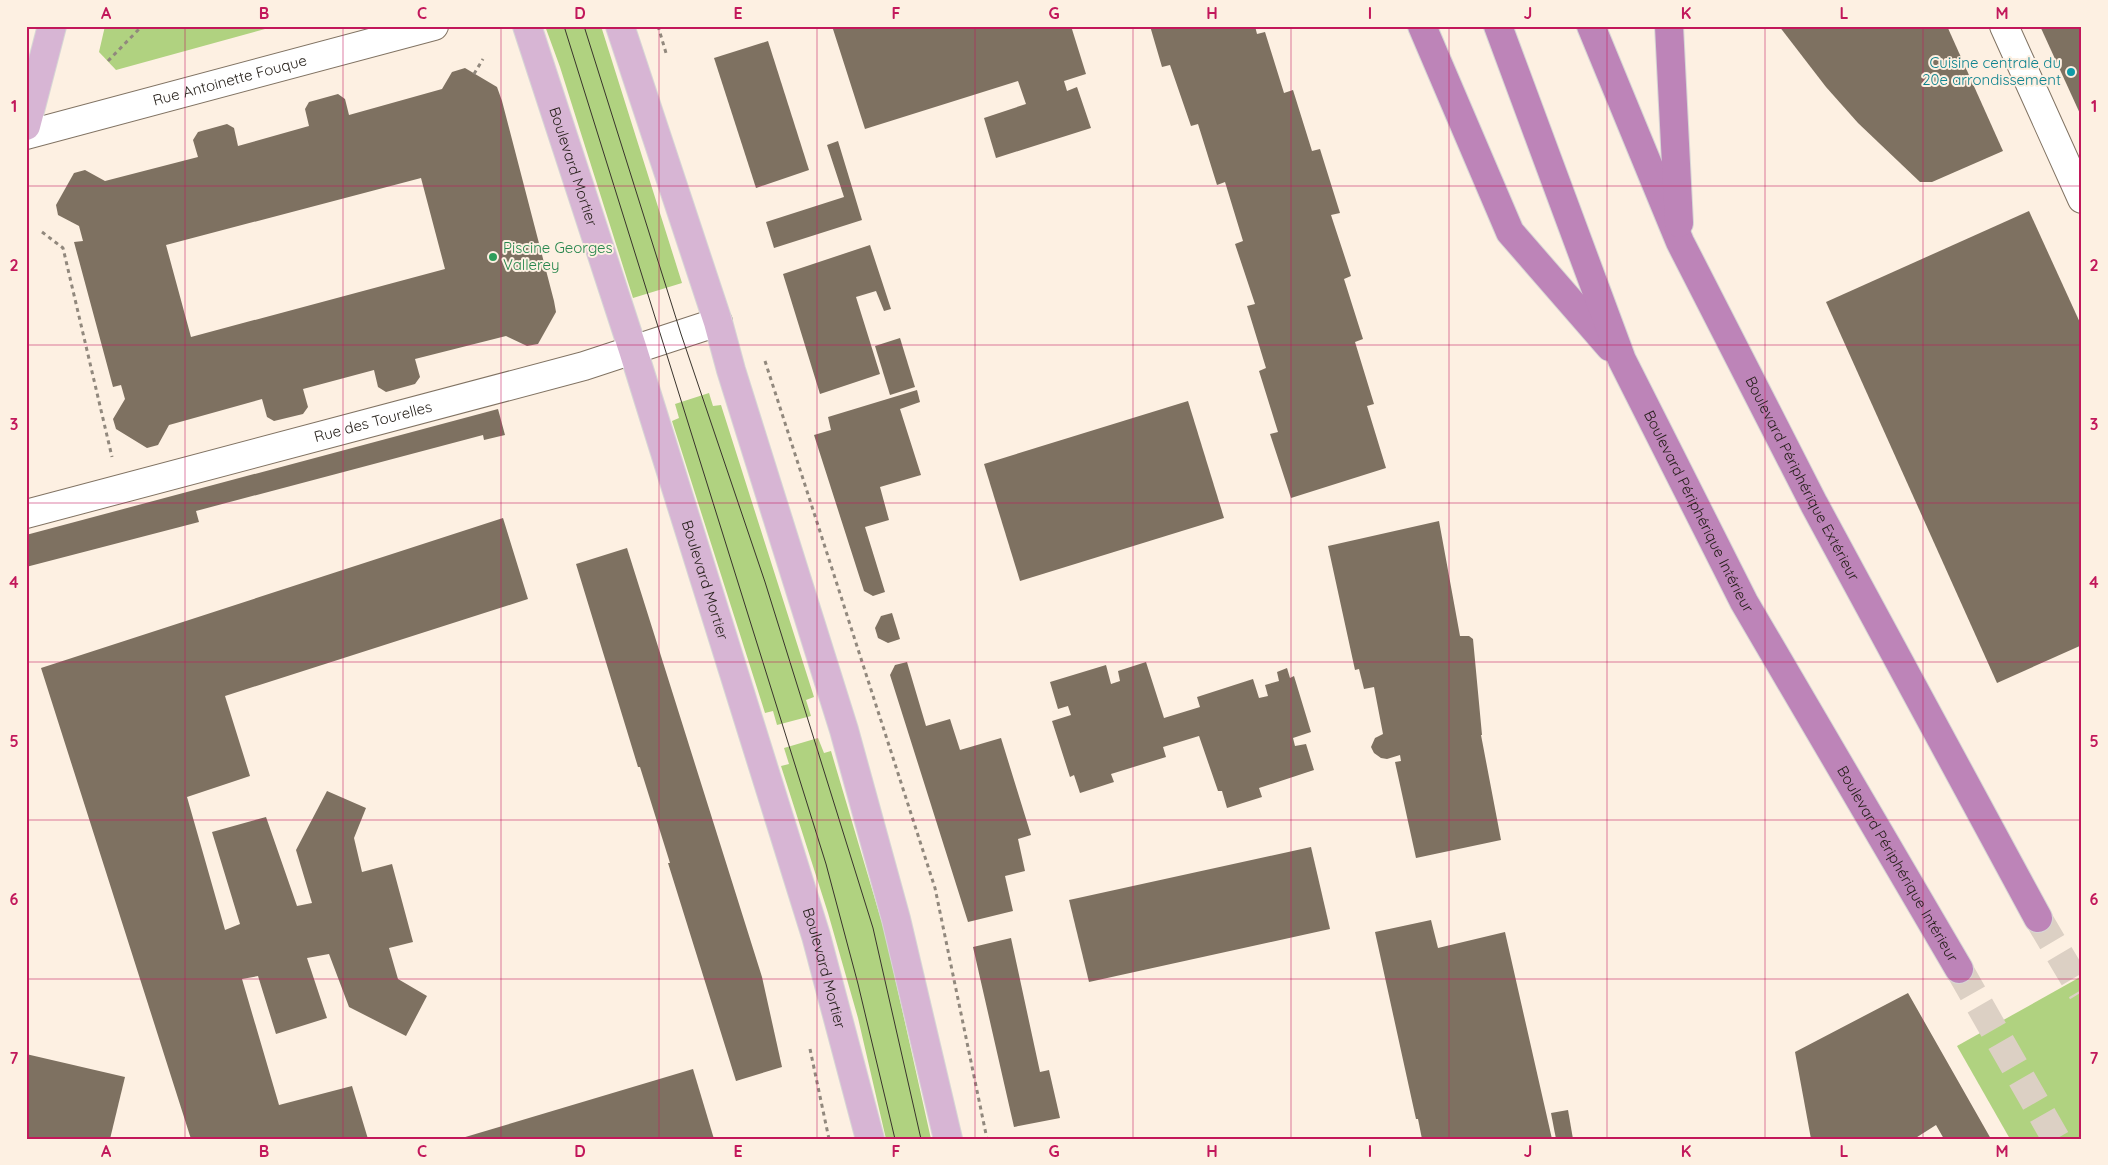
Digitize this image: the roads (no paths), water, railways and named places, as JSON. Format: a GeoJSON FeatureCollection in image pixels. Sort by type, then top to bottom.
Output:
{"type":"FeatureCollection","features":[{"type":"Feature","properties":{"kind":"highway"},"geometry":{"type":"LineString","coordinates":[[1422,26],[1510,232],[1622,360]]}},
{"type":"Feature","properties":{"kind":"highway","name":"Boulevard Périphérique Intérieur"},"geometry":{"type":"LineString","coordinates":[[1498,26],[1622,360],[1744,602],[1959,969]]}},
{"type":"Feature","properties":{"kind":"highway","name":"Boulevard Périphérique Extérieur"},"geometry":{"type":"LineString","coordinates":[[1591,26],[1680,242],[1814,504],[2038,918]]}},
{"type":"Feature","properties":{"kind":"highway"},"geometry":{"type":"LineString","coordinates":[[1669,26],[1680,242]]}},
{"type":"Feature","properties":{"kind":"main road"},"geometry":{"type":"LineString","coordinates":[[26,126],[52,26]]}},
{"type":"Feature","properties":{"kind":"main road","name":"Boulevard Mortier"},"geometry":{"type":"LineString","coordinates":[[527,26],[632,350],[816,936],[870,1139]]}},
{"type":"Feature","properties":{"kind":"main road"},"geometry":{"type":"LineString","coordinates":[[620,26],[718,322],[731,370],[844,730],[896,919],[948,1139]]}},
{"type":"Feature","properties":{"kind":"street","name":"Rue Antoinette Fouque"},"geometry":{"type":"LineString","coordinates":[[26,135],[434,26]]}},
{"type":"Feature","properties":{"kind":"street"},"geometry":{"type":"LineString","coordinates":[[2004,26],[2072,152],[2082,198]]}},
{"type":"Feature","properties":{"kind":"street","name":"Rue des Tourelles"},"geometry":{"type":"LineString","coordinates":[[26,514],[568,370],[718,322]]}},
{"type":"Feature","properties":{"kind":"tunnel"},"geometry":{"type":"LineString","coordinates":[[2038,918],[2082,992]]}},
{"type":"Feature","properties":{"kind":"tunnel"},"geometry":{"type":"LineString","coordinates":[[1959,969],[2056,1139]]}},
{"type":"Feature","properties":{"kind":"tram line"},"geometry":{"type":"LineString","coordinates":[[564,26],[826,864],[858,984],[895,1139]]}},
{"type":"Feature","properties":{"kind":"tram line"},"geometry":{"type":"LineString","coordinates":[[584,26],[681,334],[765,582],[873,928],[921,1139]]}},
{"type":"Feature","properties":{"kind":"place","name":"Cuisine centrale du 20e arrondissement"},"geometry":{"type":"Point","coordinates":[2071,72]}},
{"type":"Feature","properties":{"kind":"place","name":"Piscine Georges Vallerey"},"geometry":{"type":"Point","coordinates":[493,257]}}]}
